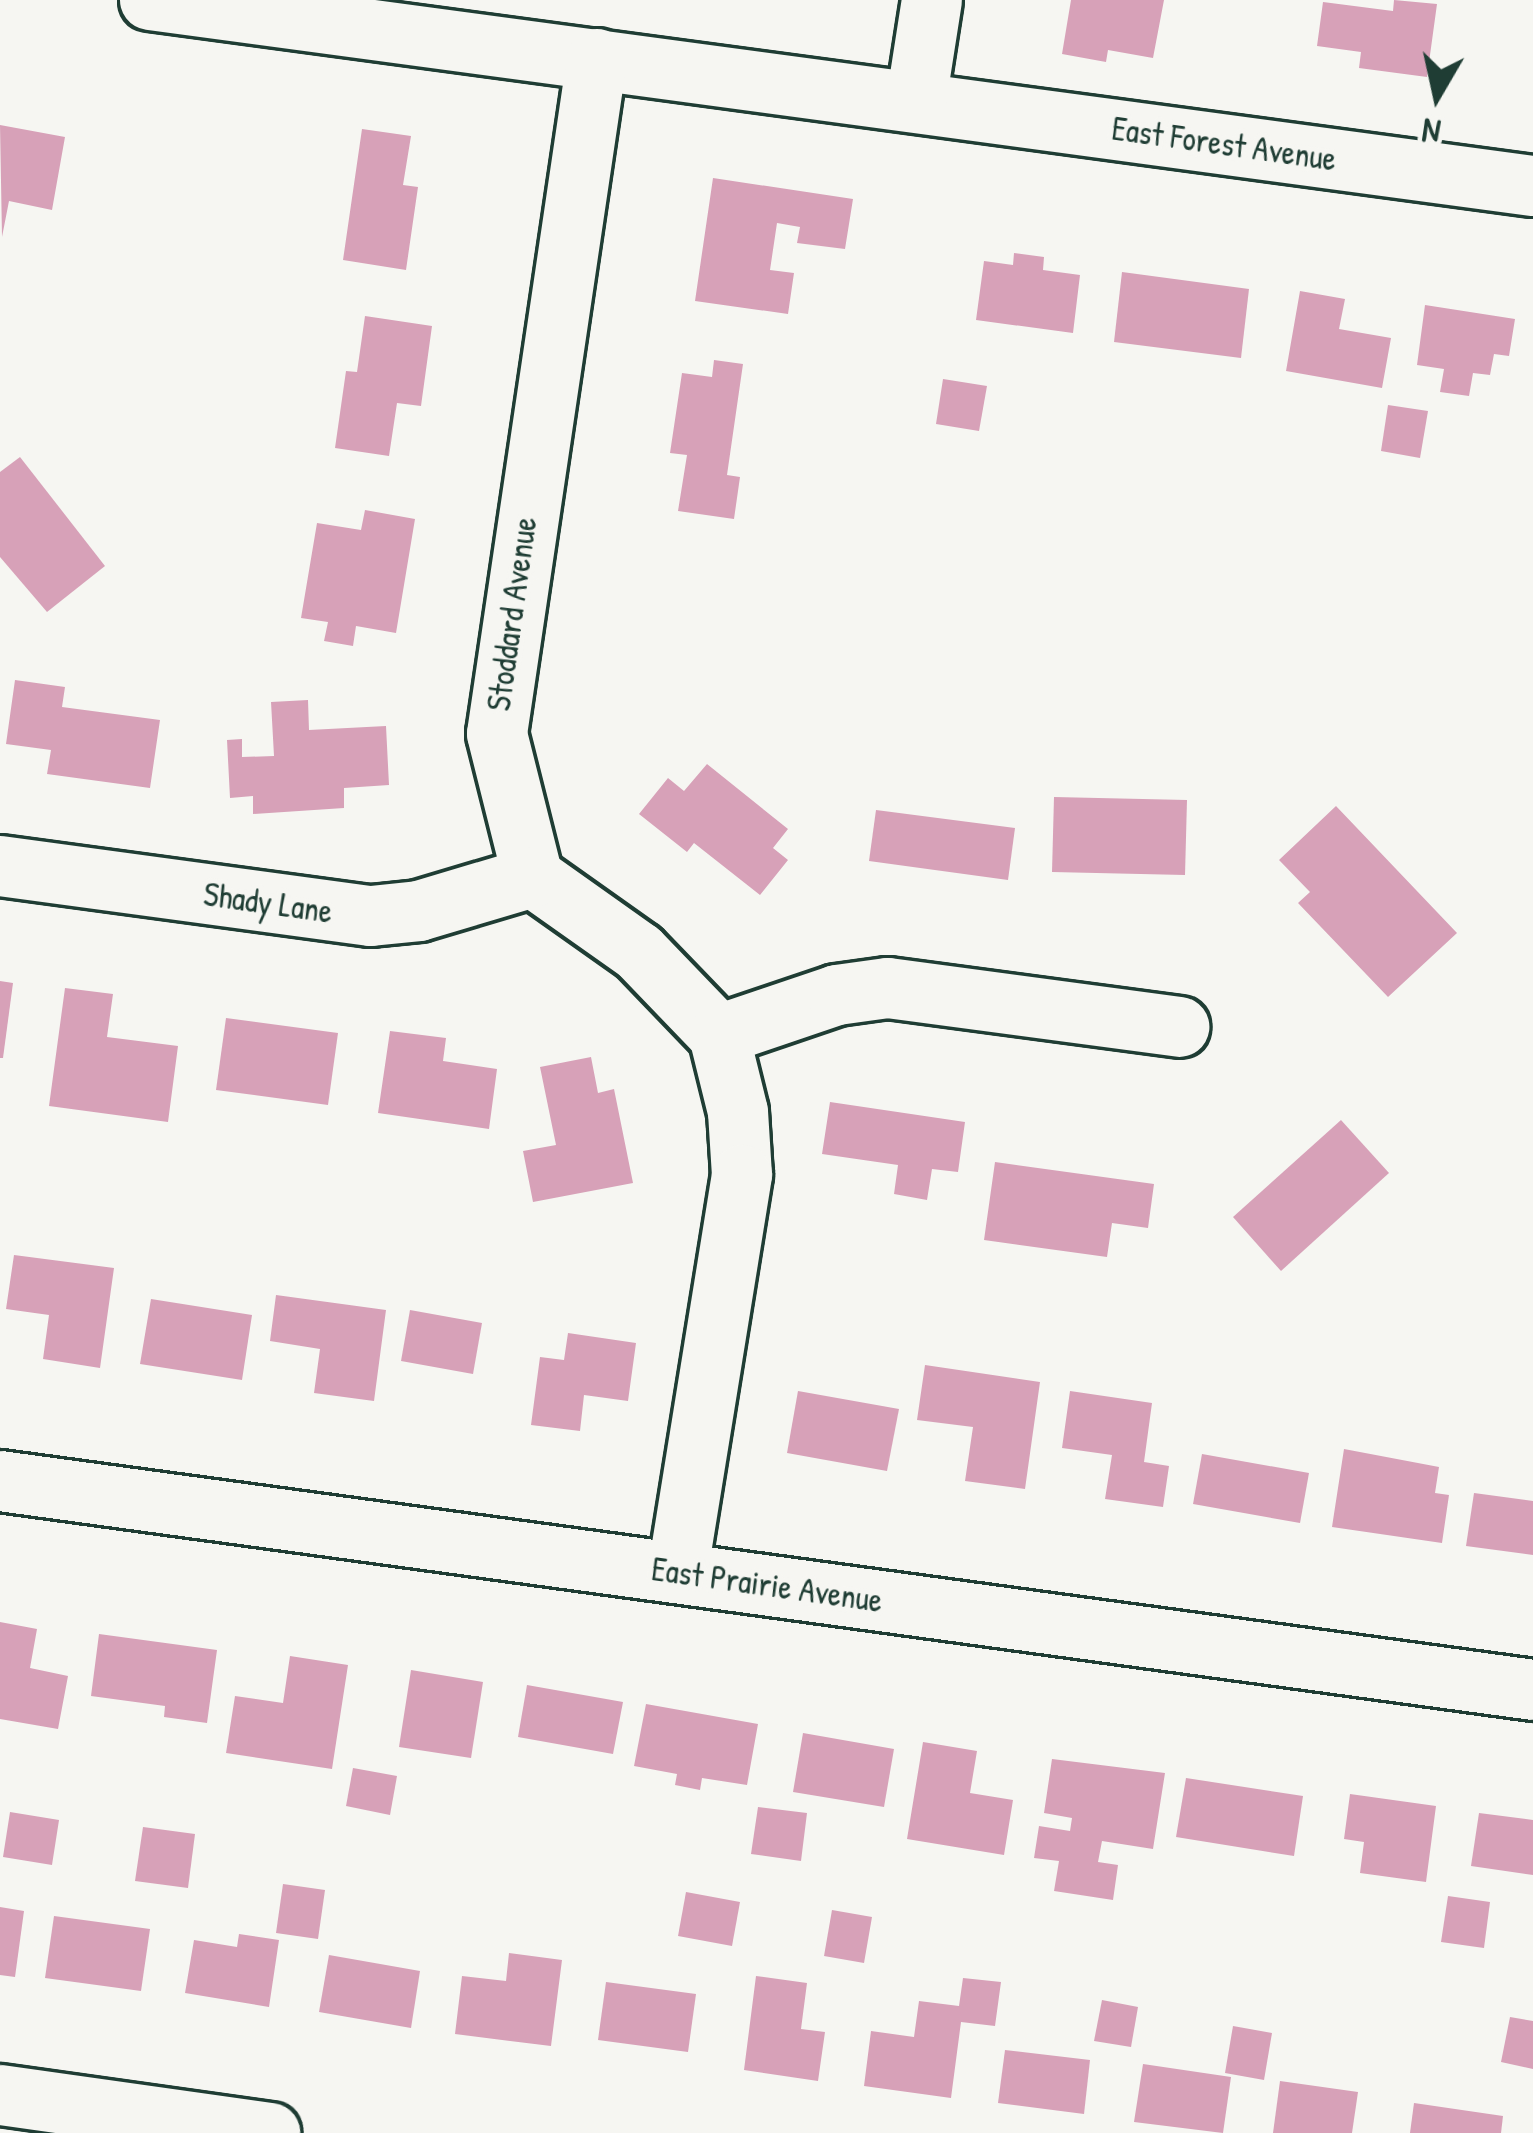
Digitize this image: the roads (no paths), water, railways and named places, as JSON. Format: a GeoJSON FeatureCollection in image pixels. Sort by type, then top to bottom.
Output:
{"type":"FeatureCollection","features":[{"type":"Feature","properties":{"kind":"street"},"geometry":{"type":"LineString","coordinates":[[150,0],[916,102],[932,0]]}},
{"type":"Feature","properties":{"kind":"street","name":"Stoddard Avenue"},"geometry":{"type":"LineString","coordinates":[[533,877],[500,764],[497,697],[597,59]]}},
{"type":"Feature","properties":{"kind":"street","name":"East Forest Avenue"},"geometry":{"type":"LineString","coordinates":[[916,102],[1533,186]]}},
{"type":"Feature","properties":{"kind":"street","name":"Shady Lane"},"geometry":{"type":"LineString","coordinates":[[0,866],[370,916],[419,911],[533,877]]}},
{"type":"Feature","properties":{"kind":"street"},"geometry":{"type":"LineString","coordinates":[[533,877],[639,952],[719,1035],[738,1112],[742,1175],[678,1572]]}},
{"type":"Feature","properties":{"kind":"street"},"geometry":{"type":"LineString","coordinates":[[719,1035],[837,994],[888,988],[1179,1027]]}},
{"type":"Feature","properties":{"kind":"street","name":"East Prairie Avenue"},"geometry":{"type":"LineString","coordinates":[[0,1481],[1533,1690]]}},
{"type":"Feature","properties":{"kind":"street"},"geometry":{"type":"LineString","coordinates":[[0,2095],[270,2133]]}}]}
